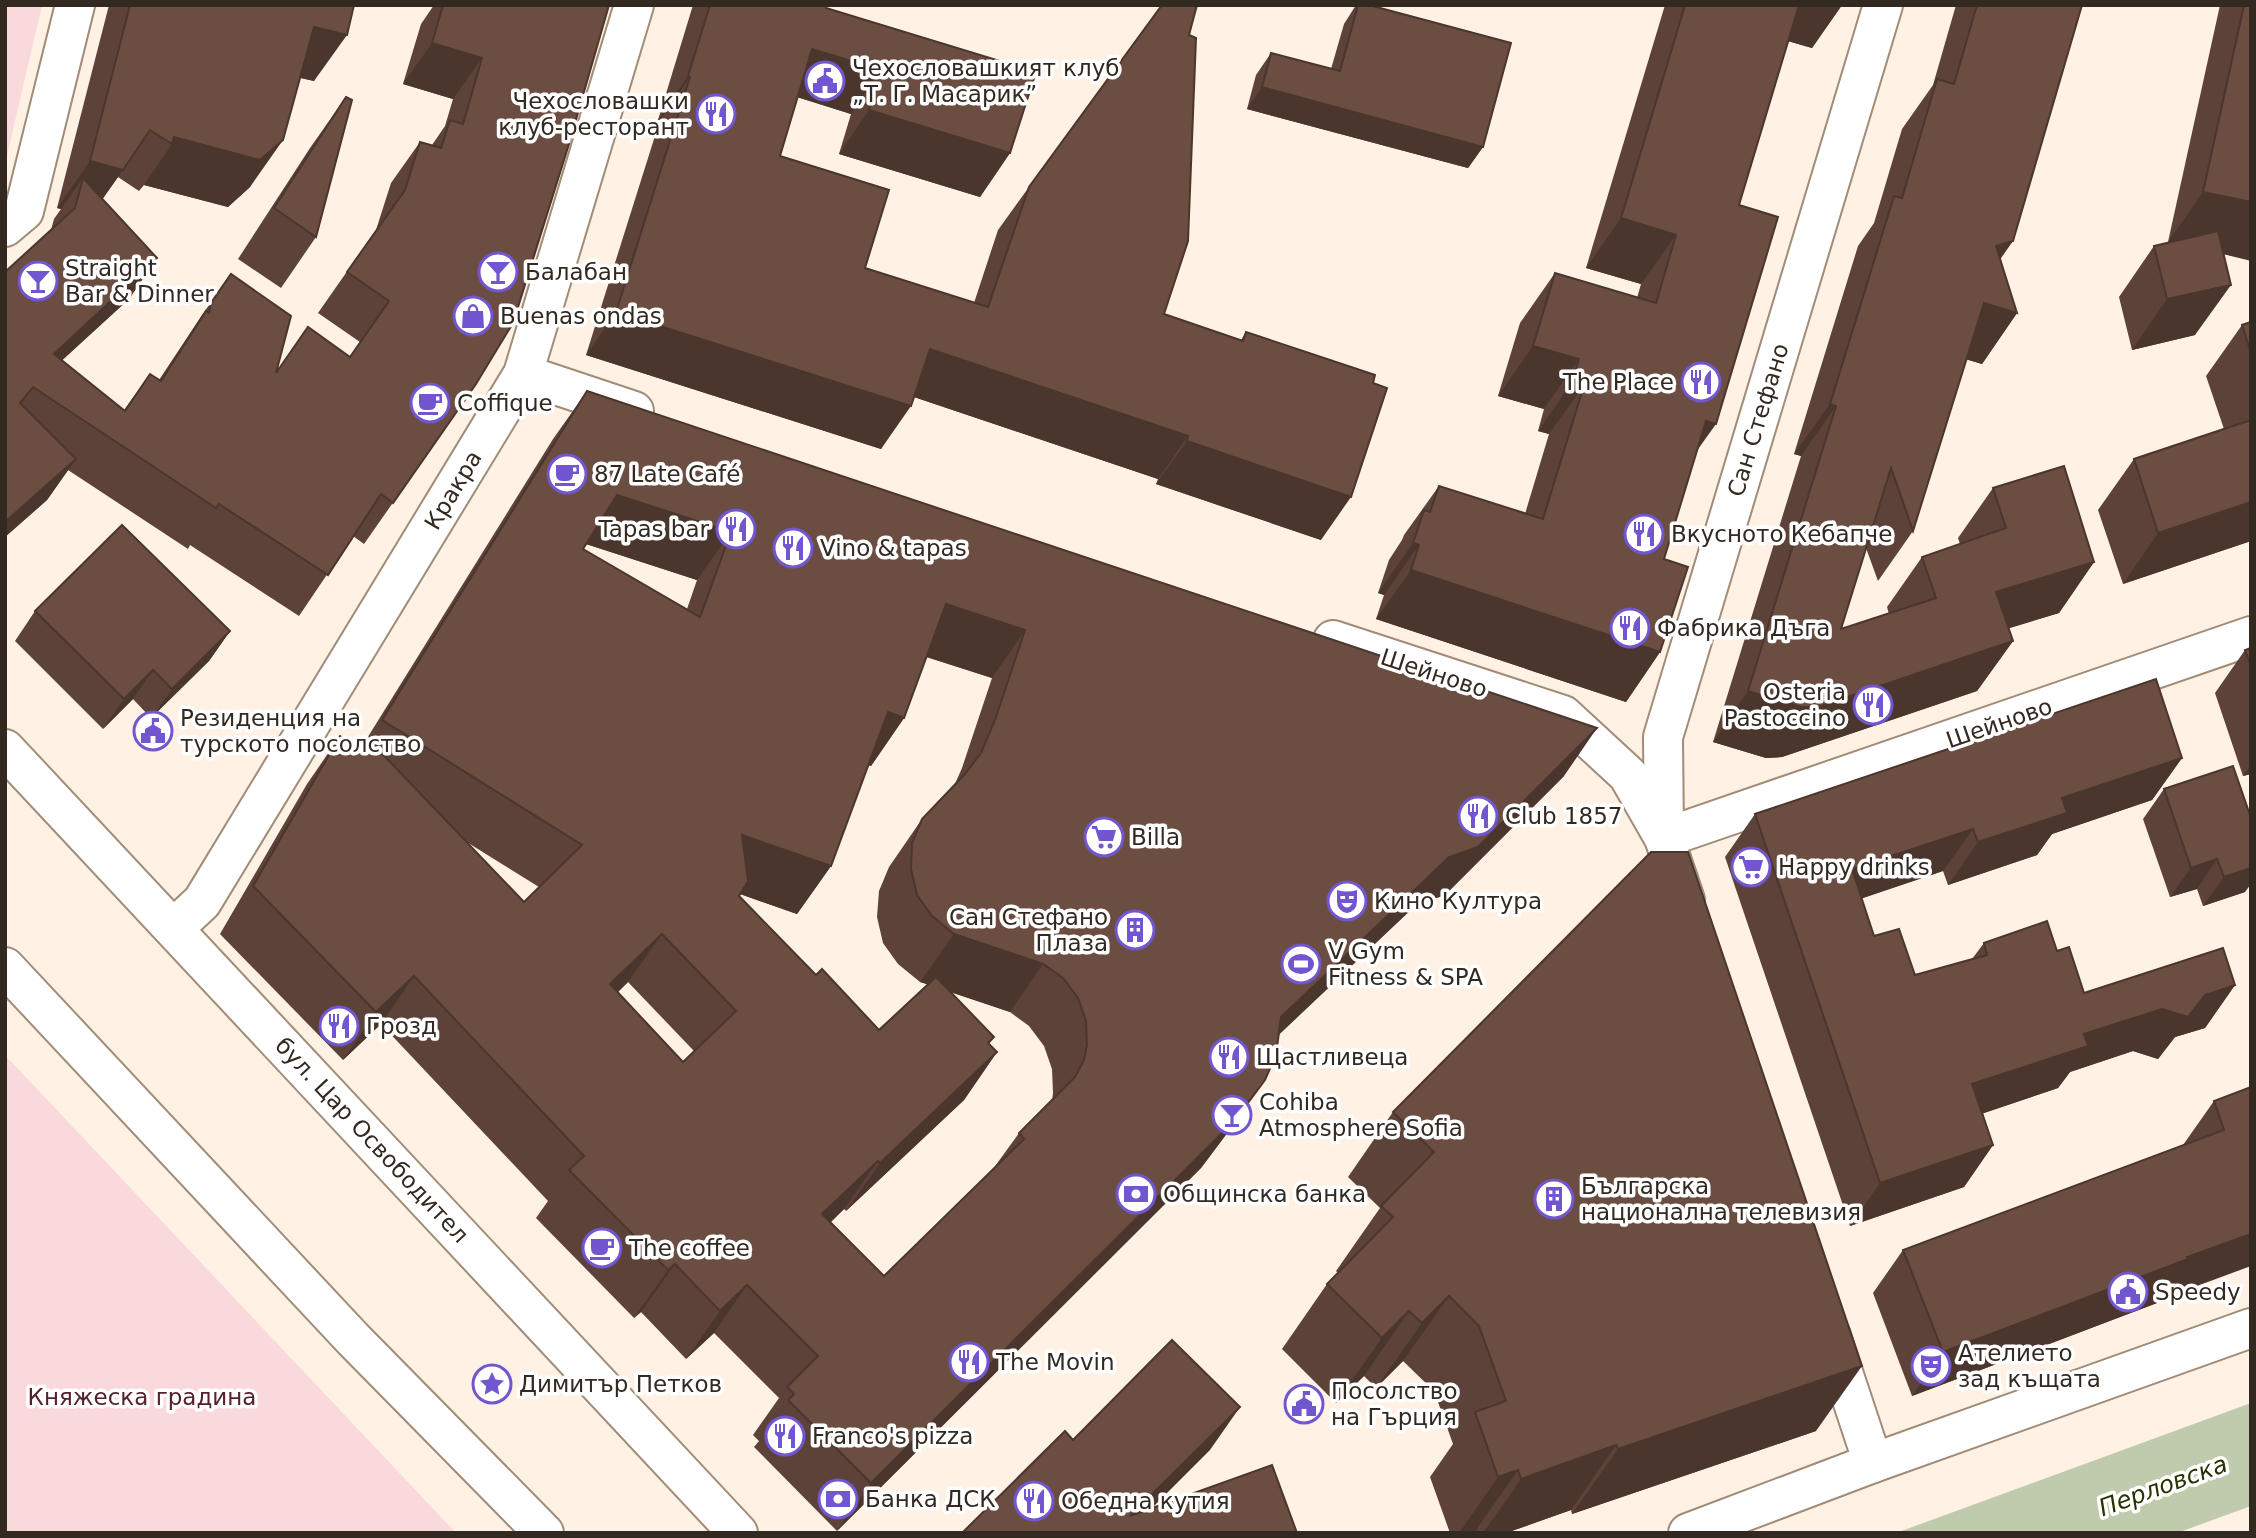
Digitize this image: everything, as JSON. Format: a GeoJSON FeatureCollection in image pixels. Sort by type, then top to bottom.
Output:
{"type":"FeatureCollection","features":[{"type":"Feature","properties":{"kind":"street"},"geometry":{"type":"LineString","coordinates":[[5,227],[24,211],[75,5]]}},
{"type":"Feature","properties":{"kind":"street","name":"Кракра"},"geometry":{"type":"LineString","coordinates":[[174,928],[202,902],[523,374],[634,5]]}},
{"type":"Feature","properties":{"kind":"street","name":"Сан Стефано"},"geometry":{"type":"LineString","coordinates":[[1664,838],[1663,737],[1883,5]]}},
{"type":"Feature","properties":{"kind":"street"},"geometry":{"type":"LineString","coordinates":[[523,374],[666,421]]}},
{"type":"Feature","properties":{"kind":"street","name":"Шейново"},"geometry":{"type":"LineString","coordinates":[[1300,629],[1563,715],[1628,775],[1664,838],[2251,636]]}},
{"type":"Feature","properties":{"kind":"street","name":"бул. Цар Освободител"},"geometry":{"type":"LineString","coordinates":[[5,749],[738,1533]]}},
{"type":"Feature","properties":{"kind":"street"},"geometry":{"type":"LineString","coordinates":[[1664,838],[1695,930]]}},
{"type":"Feature","properties":{"kind":"street"},"geometry":{"type":"LineString","coordinates":[[5,967],[353,1339],[544,1533]]}},
{"type":"Feature","properties":{"kind":"street"},"geometry":{"type":"LineString","coordinates":[[1822,1309],[1873,1463]]}},
{"type":"Feature","properties":{"kind":"street"},"geometry":{"type":"LineString","coordinates":[[1688,1533],[1873,1463],[2251,1328]]}},
{"type":"Feature","properties":{"kind":"green space"},"geometry":{"type":"Polygon","coordinates":[[[5,5],[42,5],[5,164],[5,5]]]}},
{"type":"Feature","properties":{"kind":"green space","name":"Княжеска градина"},"geometry":{"type":"Polygon","coordinates":[[[5,1055],[456,1533],[5,1533],[5,1055]]]}},
{"type":"Feature","properties":{"kind":"water","name":"Перловска"},"geometry":{"type":"Polygon","coordinates":[[[2251,1403],[2251,1506],[2177,1533],[1896,1533],[2251,1403]]]}},
{"type":"Feature","properties":{"kind":"building"},"geometry":{"type":"Polygon","coordinates":[[[130,5],[354,5],[347,35],[314,27],[283,140],[260,160],[174,137],[172,144],[150,130],[123,170],[90,161],[130,5]]]}},
{"type":"Feature","properties":{"kind":"building"},"geometry":{"type":"Polygon","coordinates":[[[443,5],[609,5],[513,323],[476,384],[393,503],[381,494],[328,575],[219,504],[216,508],[33,387],[20,403],[76,459],[5,522],[5,272],[75,208],[83,178],[157,258],[54,354],[125,411],[150,374],[161,381],[206,311],[209,313],[211,303],[231,274],[291,316],[276,373],[308,327],[350,357],[389,301],[347,272],[405,190],[420,142],[441,148],[450,120],[463,124],[482,58],[432,43],[443,5]]]}},
{"type":"Feature","properties":{"kind":"building"},"geometry":{"type":"Polygon","coordinates":[[[710,5],[827,5],[826,8],[1036,72],[1010,153],[869,110],[881,70],[812,49],[780,156],[889,190],[865,268],[988,307],[1029,187],[1162,5],[1197,5],[1189,35],[1196,38],[1188,241],[1164,314],[1243,341],[1246,332],[1375,375],[1373,383],[1387,388],[1351,497],[1187,441],[1188,436],[930,349],[911,406],[616,312],[710,5]]]}},
{"type":"Feature","properties":{"kind":"building"},"geometry":{"type":"Polygon","coordinates":[[[1358,5],[1369,5],[1511,43],[1483,147],[1262,87],[1271,53],[1340,71],[1358,5]]]}},
{"type":"Feature","properties":{"kind":"building"},"geometry":{"type":"Polygon","coordinates":[[[1685,5],[1799,5],[1739,205],[1778,217],[1716,424],[1706,421],[1664,559],[1688,567],[1660,652],[1411,570],[1419,545],[1413,543],[1424,510],[1430,512],[1439,486],[1543,519],[1584,385],[1573,381],[1579,359],[1533,346],[1555,273],[1656,303],[1676,235],[1621,218],[1685,5]]]}},
{"type":"Feature","properties":{"kind":"building"},"geometry":{"type":"Polygon","coordinates":[[[1977,5],[2082,5],[2013,241],[1996,246],[2017,313],[1984,303],[1913,531],[1891,468],[1841,629],[1936,598],[1922,557],[2006,528],[1993,488],[2064,466],[2094,562],[1996,592],[2013,641],[1818,707],[1801,707],[1748,691],[1836,406],[1830,404],[1894,196],[1902,198],[1937,79],[1954,84],[1977,5]]]}},
{"type":"Feature","properties":{"kind":"building"},"geometry":{"type":"Polygon","coordinates":[[[2244,5],[2251,5],[2251,202],[2203,192],[2244,5]]]}},
{"type":"Feature","properties":{"kind":"building"},"geometry":{"type":"Polygon","coordinates":[[[346,97],[352,100],[316,237],[274,208],[346,97]]]}},
{"type":"Feature","properties":{"kind":"building"},"geometry":{"type":"Polygon","coordinates":[[[2218,231],[2231,285],[2167,299],[2154,246],[2218,231]]]}},
{"type":"Feature","properties":{"kind":"building"},"geometry":{"type":"Polygon","coordinates":[[[2251,322],[2251,353],[2242,325],[2251,322]]]}},
{"type":"Feature","properties":{"kind":"building"},"geometry":{"type":"Polygon","coordinates":[[[587,391],[1597,728],[1478,847],[1449,857],[1281,1017],[1276,1055],[1265,1080],[1235,1120],[871,1483],[788,1400],[794,1394],[787,1387],[818,1356],[747,1285],[720,1311],[675,1264],[668,1270],[569,1170],[584,1156],[414,976],[376,1012],[253,886],[340,736],[363,749],[369,740],[524,902],[582,845],[382,720],[587,391]],[[617,495],[583,549],[700,617],[731,532],[617,495]],[[946,604],[904,718],[888,712],[831,866],[742,835],[748,881],[739,896],[816,975],[822,969],[879,1030],[936,977],[994,1037],[988,1043],[997,1052],[822,1214],[884,1276],[1024,1139],[1019,1133],[1075,1077],[1084,1060],[1087,1045],[1086,1021],[1078,998],[1063,978],[1043,964],[954,934],[932,916],[917,895],[911,869],[912,843],[922,819],[981,753],[1025,630],[946,604]],[[662,934],[610,984],[683,1062],[736,1011],[662,934]]]}},
{"type":"Feature","properties":{"kind":"building"},"geometry":{"type":"Polygon","coordinates":[[[2251,420],[2251,502],[2158,533],[2134,459],[2251,420]]]}},
{"type":"Feature","properties":{"kind":"building"},"geometry":{"type":"Polygon","coordinates":[[[122,525],[230,631],[172,689],[153,670],[124,699],[35,611],[122,525]]]}},
{"type":"Feature","properties":{"kind":"building"},"geometry":{"type":"Polygon","coordinates":[[[2251,648],[2251,666],[2245,650],[2251,648]]]}},
{"type":"Feature","properties":{"kind":"building"},"geometry":{"type":"Polygon","coordinates":[[[2156,679],[2182,758],[2062,798],[2067,813],[1978,842],[1973,829],[1852,869],[1874,936],[1899,929],[1915,975],[1987,955],[1984,943],[2047,921],[2057,951],[2069,947],[2084,993],[2223,948],[2235,985],[2205,995],[2188,1017],[2162,1009],[2084,1034],[2088,1046],[1972,1084],[1993,1145],[1880,1183],[1755,814],[2156,679]]]}},
{"type":"Feature","properties":{"kind":"building"},"geometry":{"type":"Polygon","coordinates":[[[2233,766],[2251,818],[2251,868],[2224,877],[2217,859],[2191,868],[2164,789],[2233,766]]]}},
{"type":"Feature","properties":{"kind":"building","name":"Българска национална телевизия"},"geometry":{"type":"Polygon","coordinates":[[[1651,852],[1688,852],[1862,1366],[1618,1449],[1616,1445],[1521,1479],[1518,1470],[1498,1477],[1475,1412],[1506,1401],[1479,1326],[1449,1296],[1422,1323],[1409,1311],[1382,1338],[1327,1284],[1393,1217],[1381,1206],[1434,1152],[1393,1112],[1651,852]]]}},
{"type":"Feature","properties":{"kind":"building"},"geometry":{"type":"Polygon","coordinates":[[[2251,1087],[2251,1234],[1943,1352],[1903,1250],[2224,1130],[2214,1101],[2251,1087]]]}},
{"type":"Feature","properties":{"kind":"building"},"geometry":{"type":"Polygon","coordinates":[[[1172,1340],[1240,1407],[1130,1516],[1272,1465],[1297,1533],[962,1533],[1065,1431],[1073,1440],[1172,1340]]]}},
{"type":"Feature","properties":{"kind":"place","name":"Чехословашкият клуб „Т. Г. Масарик”"},"geometry":{"type":"Point","coordinates":[825,81]}},
{"type":"Feature","properties":{"kind":"place","name":"Чехословашки клуб-ресторант"},"geometry":{"type":"Point","coordinates":[716,114]}},
{"type":"Feature","properties":{"kind":"place","name":"Балабан"},"geometry":{"type":"Point","coordinates":[498,272]}},
{"type":"Feature","properties":{"kind":"place","name":"Straight Bar & Dinner"},"geometry":{"type":"Point","coordinates":[38,281]}},
{"type":"Feature","properties":{"kind":"place","name":"Buenas ondas"},"geometry":{"type":"Point","coordinates":[473,316]}},
{"type":"Feature","properties":{"kind":"place","name":"The Place"},"geometry":{"type":"Point","coordinates":[1701,382]}},
{"type":"Feature","properties":{"kind":"place","name":"Coffique"},"geometry":{"type":"Point","coordinates":[430,403]}},
{"type":"Feature","properties":{"kind":"place","name":"87 Late Café"},"geometry":{"type":"Point","coordinates":[567,474]}},
{"type":"Feature","properties":{"kind":"place","name":"Tapas bar"},"geometry":{"type":"Point","coordinates":[736,529]}},
{"type":"Feature","properties":{"kind":"place","name":"Вкусното Кебапче"},"geometry":{"type":"Point","coordinates":[1644,534]}},
{"type":"Feature","properties":{"kind":"place","name":"Vino & tapas"},"geometry":{"type":"Point","coordinates":[793,548]}},
{"type":"Feature","properties":{"kind":"place","name":"Фабрика Дъга"},"geometry":{"type":"Point","coordinates":[1630,628]}},
{"type":"Feature","properties":{"kind":"place","name":"Osteria Pastoccino"},"geometry":{"type":"Point","coordinates":[1873,705]}},
{"type":"Feature","properties":{"kind":"place","name":"Резиденция на турското посолство"},"geometry":{"type":"Point","coordinates":[153,731]}},
{"type":"Feature","properties":{"kind":"place","name":"Club 1857"},"geometry":{"type":"Point","coordinates":[1478,816]}},
{"type":"Feature","properties":{"kind":"place","name":"Billa"},"geometry":{"type":"Point","coordinates":[1104,837]}},
{"type":"Feature","properties":{"kind":"place","name":"Happy drinks"},"geometry":{"type":"Point","coordinates":[1751,867]}},
{"type":"Feature","properties":{"kind":"place","name":"Кино Култура"},"geometry":{"type":"Point","coordinates":[1347,901]}},
{"type":"Feature","properties":{"kind":"place","name":"Сан Стефано Плаза"},"geometry":{"type":"Point","coordinates":[1135,930]}},
{"type":"Feature","properties":{"kind":"place","name":"V Gym Fitness & SPA"},"geometry":{"type":"Point","coordinates":[1301,964]}},
{"type":"Feature","properties":{"kind":"place","name":"Грозд"},"geometry":{"type":"Point","coordinates":[339,1026]}},
{"type":"Feature","properties":{"kind":"place","name":"Щастливеца"},"geometry":{"type":"Point","coordinates":[1229,1057]}},
{"type":"Feature","properties":{"kind":"place","name":"Cohiba Atmosphere Sofia"},"geometry":{"type":"Point","coordinates":[1232,1115]}},
{"type":"Feature","properties":{"kind":"place","name":"Общинска банка"},"geometry":{"type":"Point","coordinates":[1136,1194]}},
{"type":"Feature","properties":{"kind":"place","name":"Българска национална телевизия"},"geometry":{"type":"Point","coordinates":[1554,1199]}},
{"type":"Feature","properties":{"kind":"place","name":"The coffee"},"geometry":{"type":"Point","coordinates":[602,1248]}},
{"type":"Feature","properties":{"kind":"place","name":"Speedy"},"geometry":{"type":"Point","coordinates":[2128,1292]}},
{"type":"Feature","properties":{"kind":"place","name":"The Movin"},"geometry":{"type":"Point","coordinates":[969,1362]}},
{"type":"Feature","properties":{"kind":"place","name":"Ателието зад къщата"},"geometry":{"type":"Point","coordinates":[1931,1366]}},
{"type":"Feature","properties":{"kind":"place","name":"Димитър Петков"},"geometry":{"type":"Point","coordinates":[492,1384]}},
{"type":"Feature","properties":{"kind":"place","name":"Посолство на Гърция"},"geometry":{"type":"Point","coordinates":[1304,1404]}},
{"type":"Feature","properties":{"kind":"place","name":"Franco's pizza"},"geometry":{"type":"Point","coordinates":[785,1436]}},
{"type":"Feature","properties":{"kind":"place","name":"Банка ДСК"},"geometry":{"type":"Point","coordinates":[838,1499]}},
{"type":"Feature","properties":{"kind":"place","name":"Обедна кутия"},"geometry":{"type":"Point","coordinates":[1034,1501]}}]}
